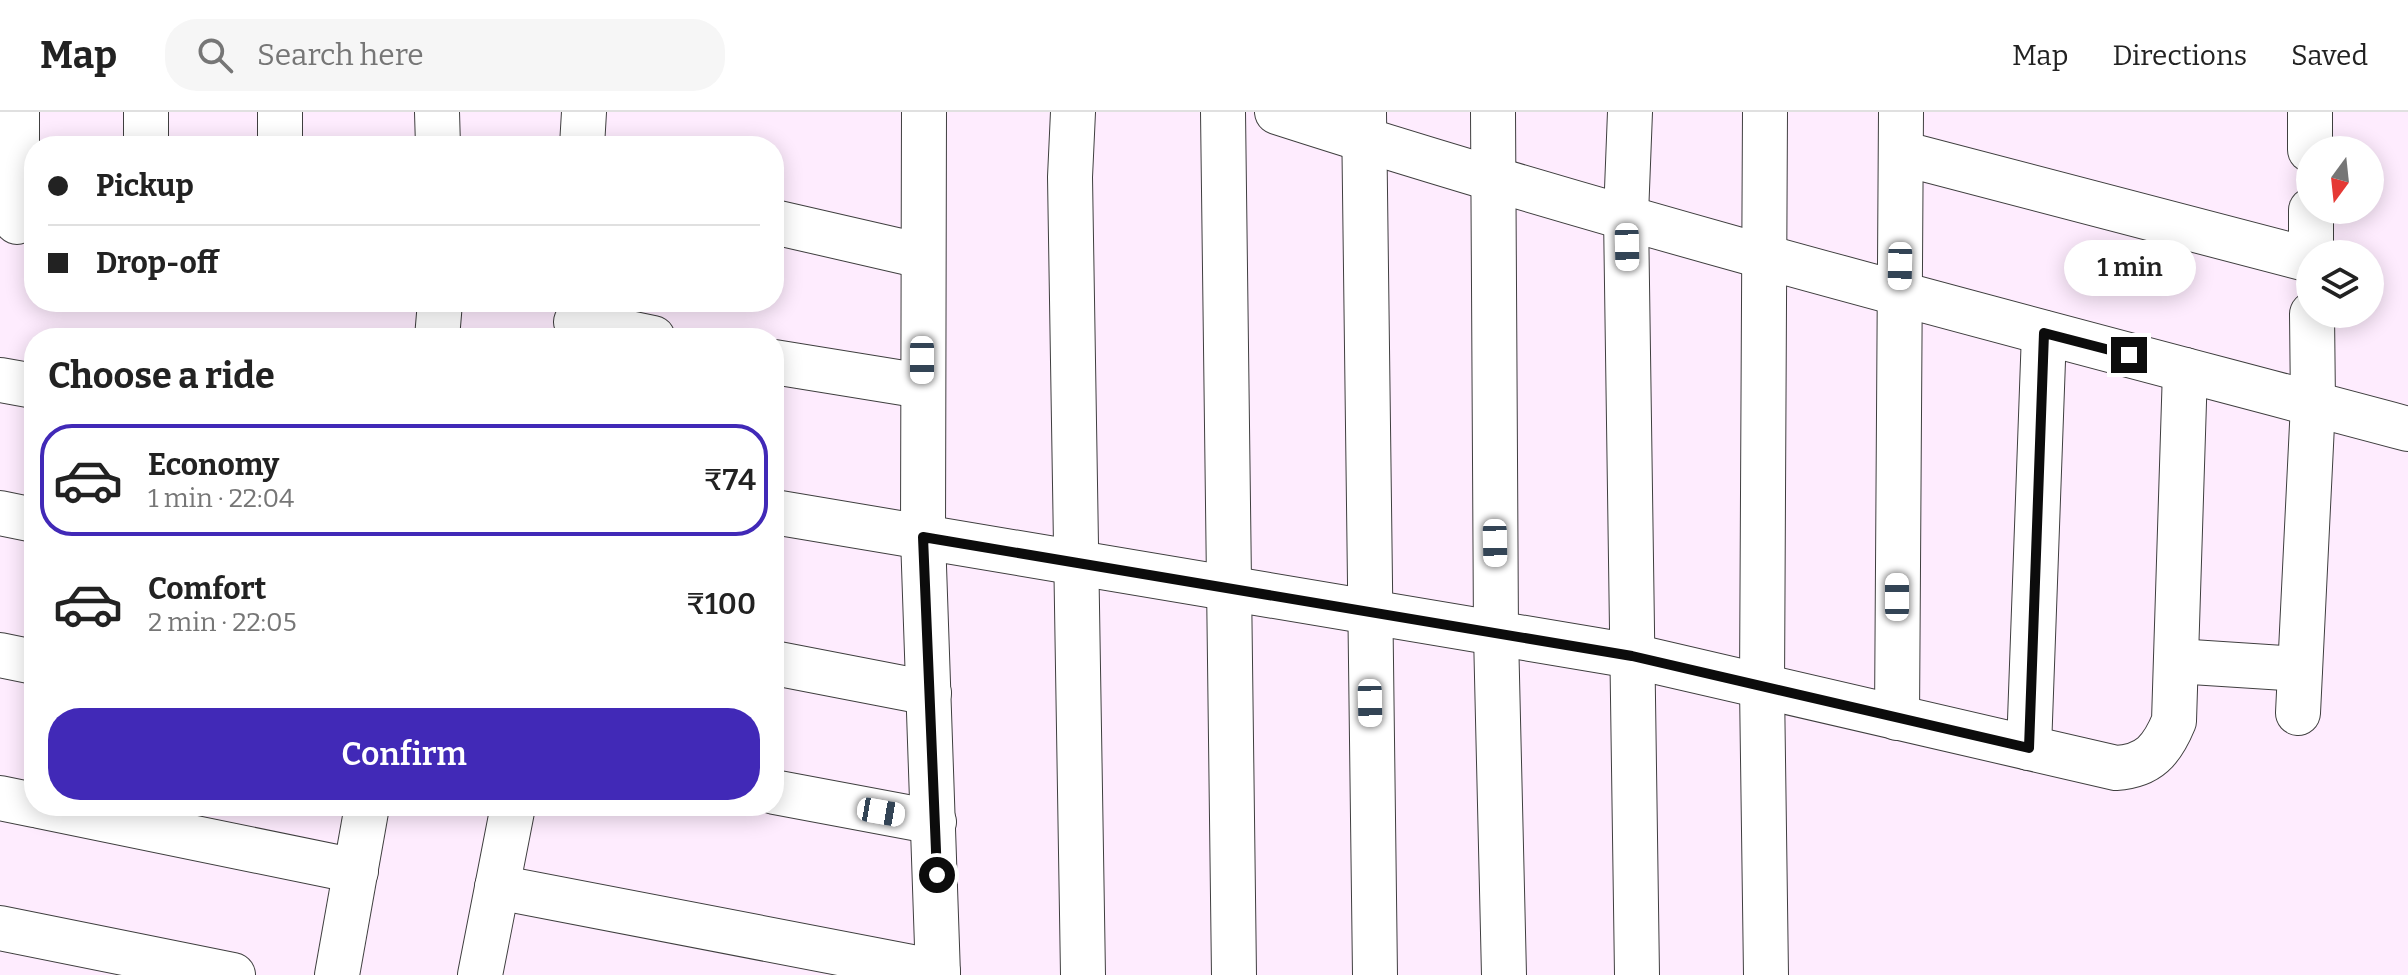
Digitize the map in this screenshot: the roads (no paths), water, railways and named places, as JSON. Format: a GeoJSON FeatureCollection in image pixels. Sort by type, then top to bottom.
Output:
{"type":"FeatureCollection","features":[{"type":"Feature","properties":{"kind":"street"},"geometry":{"type":"LineString","coordinates":[[17,112],[17,222]]}},
{"type":"Feature","properties":{"kind":"street"},"geometry":{"type":"LineString","coordinates":[[146,112],[146,136]]}},
{"type":"Feature","properties":{"kind":"street"},"geometry":{"type":"LineString","coordinates":[[280,112],[280,136]]}},
{"type":"Feature","properties":{"kind":"street"},"geometry":{"type":"LineString","coordinates":[[437,112],[438,136]]}},
{"type":"Feature","properties":{"kind":"street"},"geometry":{"type":"LineString","coordinates":[[583,136],[584,112]]}},
{"type":"Feature","properties":{"kind":"street"},"geometry":{"type":"LineString","coordinates":[[1073,112],[1070,177],[1083,975]]}},
{"type":"Feature","properties":{"kind":"street"},"geometry":{"type":"LineString","coordinates":[[1223,112],[1234,975]]}},
{"type":"Feature","properties":{"kind":"street"},"geometry":{"type":"LineString","coordinates":[[1277,112],[1364,126],[1493,181],[1626,215],[1764,259],[2408,429]]}},
{"type":"Feature","properties":{"kind":"street"},"geometry":{"type":"LineString","coordinates":[[1493,112],[1496,634],[1504,975]]}},
{"type":"Feature","properties":{"kind":"street"},"geometry":{"type":"LineString","coordinates":[[1630,112],[1626,215],[1637,975]]}},
{"type":"Feature","properties":{"kind":"street"},"geometry":{"type":"LineString","coordinates":[[1765,112],[1762,687],[1766,975]]}},
{"type":"Feature","properties":{"kind":"street"},"geometry":{"type":"LineString","coordinates":[[2310,112],[2310,136]]}},
{"type":"Feature","properties":{"kind":"street"},"geometry":{"type":"LineString","coordinates":[[497,887],[938,974],[923,537],[922,256],[913,116]]}},
{"type":"Feature","properties":{"kind":"street"},"geometry":{"type":"LineString","coordinates":[[1364,126],[1375,975]]}},
{"type":"Feature","properties":{"kind":"street"},"geometry":{"type":"LineString","coordinates":[[1897,718],[1901,132],[2296,256]]}},
{"type":"Feature","properties":{"kind":"street"},"geometry":{"type":"LineString","coordinates":[[784,224],[922,256]]}},
{"type":"Feature","properties":{"kind":"street"},"geometry":{"type":"LineString","coordinates":[[576,321],[608,328]]}},
{"type":"Feature","properties":{"kind":"street"},"geometry":{"type":"LineString","coordinates":[[2298,713],[2313,404],[2312,328]]}},
{"type":"Feature","properties":{"kind":"street"},"geometry":{"type":"LineString","coordinates":[[2029,748],[2044,333]]}},
{"type":"Feature","properties":{"kind":"street"},"geometry":{"type":"LineString","coordinates":[[784,364],[922,386]]}},
{"type":"Feature","properties":{"kind":"street"},"geometry":{"type":"LineString","coordinates":[[784,514],[1632,656],[2116,768],[2137,767],[2155,755],[2174,721],[2185,370]]}},
{"type":"Feature","properties":{"kind":"street"},"geometry":{"type":"LineString","coordinates":[[0,380],[24,384]]}},
{"type":"Feature","properties":{"kind":"street"},"geometry":{"type":"LineString","coordinates":[[0,513],[24,518]]}},
{"type":"Feature","properties":{"kind":"street"},"geometry":{"type":"LineString","coordinates":[[0,655],[24,660]]}},
{"type":"Feature","properties":{"kind":"street"},"geometry":{"type":"LineString","coordinates":[[2176,661],[2300,669]]}},
{"type":"Feature","properties":{"kind":"street"},"geometry":{"type":"LineString","coordinates":[[784,665],[929,693]]}},
{"type":"Feature","properties":{"kind":"street"},"geometry":{"type":"LineString","coordinates":[[784,794],[934,822]]}},
{"type":"Feature","properties":{"kind":"street"},"geometry":{"type":"LineString","coordinates":[[0,798],[24,803]]}},
{"type":"Feature","properties":{"kind":"street"},"geometry":{"type":"LineString","coordinates":[[86,816],[356,871]]}},
{"type":"Feature","properties":{"kind":"street"},"geometry":{"type":"LineString","coordinates":[[337,975],[365,816]]}},
{"type":"Feature","properties":{"kind":"street"},"geometry":{"type":"LineString","coordinates":[[480,975],[511,816]]}},
{"type":"Feature","properties":{"kind":"street"},"geometry":{"type":"LineString","coordinates":[[0,928],[233,975]]}}]}
